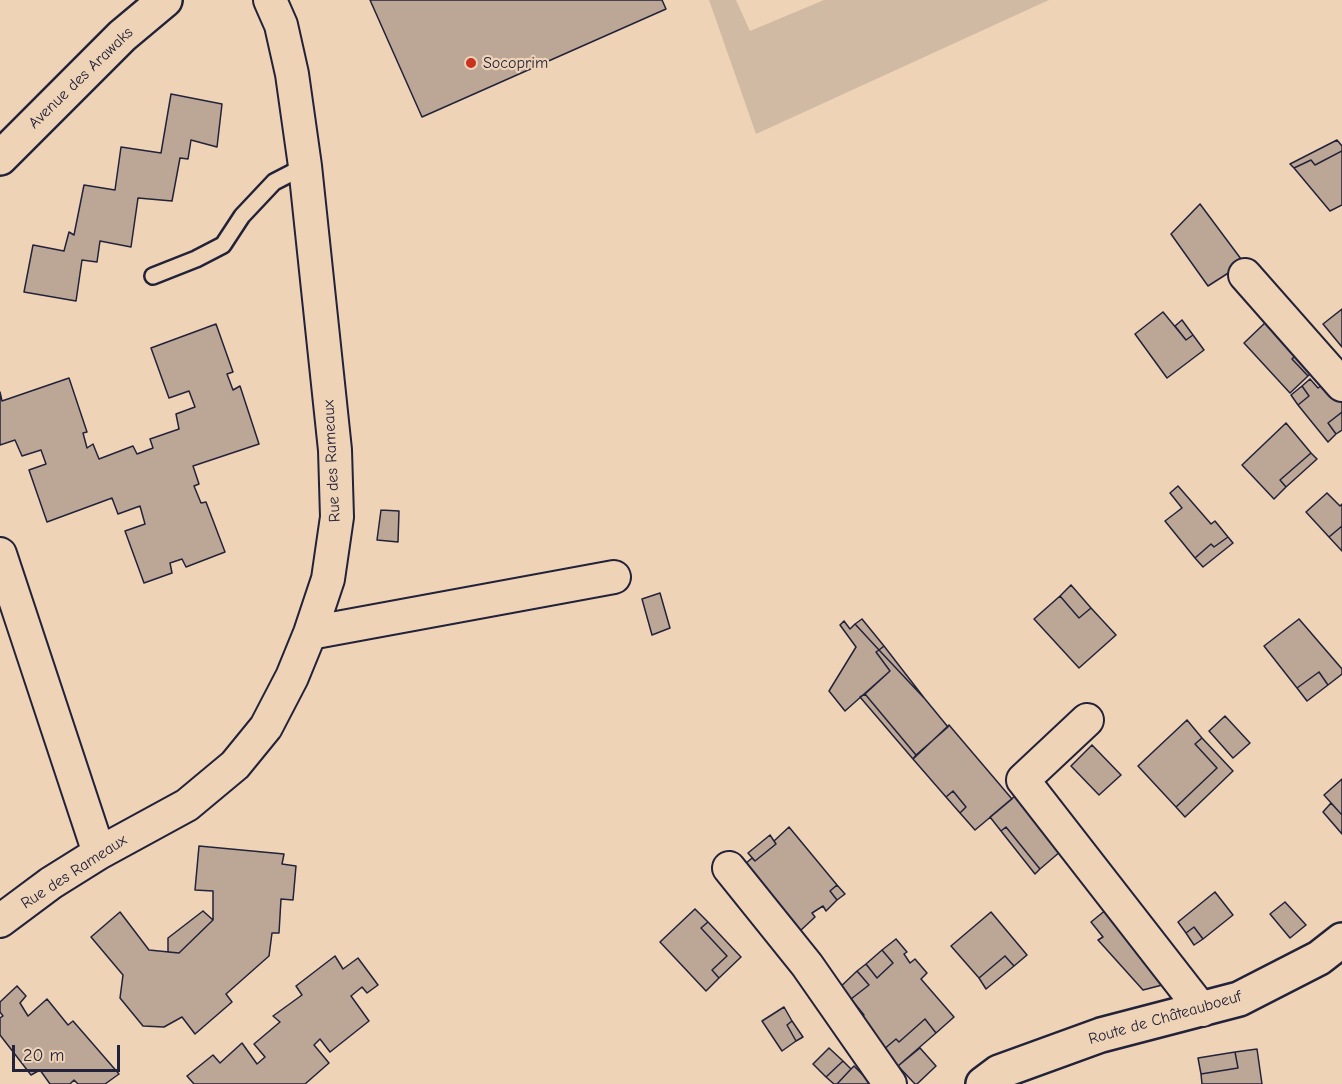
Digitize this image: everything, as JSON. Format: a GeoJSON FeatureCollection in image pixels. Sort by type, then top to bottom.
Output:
{"type":"FeatureCollection","features":[{"type":"Feature","properties":{"kind":"main road","name":"Avenue des Arawaks"},"geometry":{"type":"LineString","coordinates":[[0,158],[122,36],[165,0]]}},
{"type":"Feature","properties":{"kind":"main road","name":"Route de Châteauboeuf"},"geometry":{"type":"LineString","coordinates":[[983,1084],[999,1072],[1101,1035],[1239,999],[1319,958],[1342,940]]}},
{"type":"Feature","properties":{"kind":"street","name":"Rue des Rameaux"},"geometry":{"type":"LineString","coordinates":[[0,921],[51,883],[99,853],[187,805],[235,765],[266,727],[292,677],[328,579],[338,517],[335,450],[306,166],[292,74],[281,25],[270,0]]}},
{"type":"Feature","properties":{"kind":"street"},"geometry":{"type":"LineString","coordinates":[[1245,275],[1342,385]]}},
{"type":"Feature","properties":{"kind":"street"},"geometry":{"type":"LineString","coordinates":[[0,554],[99,853]]}},
{"type":"Feature","properties":{"kind":"street"},"geometry":{"type":"LineString","coordinates":[[310,633],[614,577]]}},
{"type":"Feature","properties":{"kind":"street"},"geometry":{"type":"LineString","coordinates":[[1088,720],[1023,780],[1202,1010]]}},
{"type":"Feature","properties":{"kind":"street"},"geometry":{"type":"LineString","coordinates":[[729,868],[807,965],[890,1084]]}},
{"type":"Feature","properties":{"kind":"lane"},"geometry":{"type":"LineString","coordinates":[[153,276],[196,259],[222,245],[242,216],[274,182],[306,166]]}},
{"type":"Feature","properties":{"kind":"shaded area"},"geometry":{"type":"Polygon","coordinates":[[[709,0],[736,0],[750,31],[824,0],[1049,0],[756,134],[709,0]]]}},
{"type":"Feature","properties":{"kind":"building","name":"Socoprim"},"geometry":{"type":"Polygon","coordinates":[[[370,0],[662,0],[666,9],[422,117],[370,0]]]}},
{"type":"Feature","properties":{"kind":"building"},"geometry":{"type":"Polygon","coordinates":[[[171,94],[222,104],[217,147],[191,140],[188,159],[180,158],[172,201],[138,198],[131,247],[100,241],[97,262],[82,260],[76,301],[24,292],[33,245],[64,251],[69,232],[74,235],[84,185],[115,190],[121,147],[161,153],[171,94]]]}},
{"type":"Feature","properties":{"kind":"building"},"geometry":{"type":"Polygon","coordinates":[[[1337,140],[1342,146],[1342,151],[1315,165],[1311,160],[1294,168],[1290,164],[1337,140]]]}},
{"type":"Feature","properties":{"kind":"building"},"geometry":{"type":"Polygon","coordinates":[[[1342,151],[1342,205],[1330,211],[1294,168],[1311,160],[1315,165],[1342,151]]]}},
{"type":"Feature","properties":{"kind":"building"},"geometry":{"type":"Polygon","coordinates":[[[1200,204],[1244,263],[1208,286],[1171,234],[1200,204]]]}},
{"type":"Feature","properties":{"kind":"building"},"geometry":{"type":"Polygon","coordinates":[[[1342,309],[1342,347],[1323,324],[1342,309]]]}},
{"type":"Feature","properties":{"kind":"building"},"geometry":{"type":"Polygon","coordinates":[[[1163,312],[1186,340],[1193,335],[1204,350],[1167,378],[1135,334],[1163,312]]]}},
{"type":"Feature","properties":{"kind":"building"},"geometry":{"type":"Polygon","coordinates":[[[1182,320],[1193,335],[1186,340],[1175,326],[1182,320]]]}},
{"type":"Feature","properties":{"kind":"building"},"geometry":{"type":"Polygon","coordinates":[[[1267,321],[1298,353],[1292,359],[1308,376],[1290,393],[1244,343],[1267,321]]]}},
{"type":"Feature","properties":{"kind":"building"},"geometry":{"type":"Polygon","coordinates":[[[216,324],[233,372],[227,374],[233,390],[240,386],[259,444],[193,466],[199,484],[194,486],[201,503],[206,502],[225,552],[186,567],[182,559],[170,563],[172,573],[144,583],[125,531],[145,524],[140,506],[118,514],[112,498],[47,522],[29,470],[46,464],[41,450],[22,456],[15,440],[0,445],[0,392],[2,401],[69,378],[87,432],[83,433],[87,448],[93,444],[99,459],[133,446],[137,454],[153,448],[150,439],[179,429],[176,414],[195,407],[189,391],[169,398],[151,348],[216,324]]]}},
{"type":"Feature","properties":{"kind":"building"},"geometry":{"type":"Polygon","coordinates":[[[1298,353],[1314,370],[1308,376],[1292,359],[1298,353]]]}},
{"type":"Feature","properties":{"kind":"building"},"geometry":{"type":"Polygon","coordinates":[[[1310,379],[1318,388],[1325,383],[1342,403],[1342,412],[1328,423],[1336,434],[1328,442],[1298,405],[1309,396],[1302,386],[1310,379]]]}},
{"type":"Feature","properties":{"kind":"building"},"geometry":{"type":"Polygon","coordinates":[[[1302,386],[1309,396],[1298,405],[1291,395],[1302,386]]]}},
{"type":"Feature","properties":{"kind":"building"},"geometry":{"type":"Polygon","coordinates":[[[1342,412],[1342,430],[1336,434],[1328,423],[1342,412]]]}},
{"type":"Feature","properties":{"kind":"building"},"geometry":{"type":"Polygon","coordinates":[[[1286,423],[1311,453],[1280,480],[1286,487],[1274,499],[1242,465],[1286,423]]]}},
{"type":"Feature","properties":{"kind":"building"},"geometry":{"type":"Polygon","coordinates":[[[1311,453],[1317,459],[1286,487],[1280,480],[1311,453]]]}},
{"type":"Feature","properties":{"kind":"building"},"geometry":{"type":"Polygon","coordinates":[[[1178,486],[1211,524],[1215,521],[1228,537],[1214,547],[1211,544],[1195,558],[1165,521],[1182,508],[1170,493],[1178,486]]]}},
{"type":"Feature","properties":{"kind":"building"},"geometry":{"type":"Polygon","coordinates":[[[1327,493],[1340,506],[1342,504],[1342,526],[1329,537],[1306,512],[1327,493]]]}},
{"type":"Feature","properties":{"kind":"building"},"geometry":{"type":"Polygon","coordinates":[[[381,510],[399,511],[398,542],[377,540],[381,510]]]}},
{"type":"Feature","properties":{"kind":"building"},"geometry":{"type":"Polygon","coordinates":[[[1342,526],[1342,551],[1329,537],[1342,526]]]}},
{"type":"Feature","properties":{"kind":"building"},"geometry":{"type":"Polygon","coordinates":[[[1228,537],[1233,543],[1203,567],[1195,558],[1211,544],[1214,547],[1228,537]]]}},
{"type":"Feature","properties":{"kind":"building"},"geometry":{"type":"Polygon","coordinates":[[[1071,585],[1091,608],[1079,618],[1060,596],[1071,585]]]}},
{"type":"Feature","properties":{"kind":"building"},"geometry":{"type":"Polygon","coordinates":[[[660,593],[670,628],[652,635],[642,599],[660,593]]]}},
{"type":"Feature","properties":{"kind":"building"},"geometry":{"type":"Polygon","coordinates":[[[1060,596],[1079,618],[1091,608],[1116,635],[1079,668],[1034,619],[1060,596]]]}},
{"type":"Feature","properties":{"kind":"building"},"geometry":{"type":"Polygon","coordinates":[[[862,619],[884,646],[879,650],[855,624],[862,619]]]}},
{"type":"Feature","properties":{"kind":"building"},"geometry":{"type":"Polygon","coordinates":[[[1299,619],[1342,669],[1342,674],[1328,685],[1319,672],[1297,688],[1264,646],[1299,619]]]}},
{"type":"Feature","properties":{"kind":"building"},"geometry":{"type":"Polygon","coordinates":[[[844,621],[850,629],[855,624],[879,650],[876,652],[890,671],[845,711],[829,691],[856,647],[840,625],[844,621]]]}},
{"type":"Feature","properties":{"kind":"building"},"geometry":{"type":"Polygon","coordinates":[[[884,646],[925,699],[879,650],[884,646]]]}},
{"type":"Feature","properties":{"kind":"building"},"geometry":{"type":"Polygon","coordinates":[[[879,650],[948,727],[916,755],[865,694],[890,671],[876,652],[879,650]]]}},
{"type":"Feature","properties":{"kind":"building"},"geometry":{"type":"Polygon","coordinates":[[[1319,672],[1328,685],[1307,701],[1297,688],[1319,672]]]}},
{"type":"Feature","properties":{"kind":"building"},"geometry":{"type":"Polygon","coordinates":[[[865,694],[916,755],[913,759],[860,697],[865,694]]]}},
{"type":"Feature","properties":{"kind":"building"},"geometry":{"type":"Polygon","coordinates":[[[1225,716],[1250,743],[1233,758],[1209,731],[1225,716]]]}},
{"type":"Feature","properties":{"kind":"building"},"geometry":{"type":"Polygon","coordinates":[[[1187,720],[1202,738],[1195,744],[1217,768],[1176,807],[1138,766],[1187,720]]]}},
{"type":"Feature","properties":{"kind":"building"},"geometry":{"type":"Polygon","coordinates":[[[949,725],[1012,799],[975,830],[960,813],[966,807],[953,791],[946,797],[913,759],[949,725]]]}},
{"type":"Feature","properties":{"kind":"building"},"geometry":{"type":"Polygon","coordinates":[[[1202,738],[1233,771],[1185,817],[1176,807],[1217,768],[1195,744],[1202,738]]]}},
{"type":"Feature","properties":{"kind":"building"},"geometry":{"type":"Polygon","coordinates":[[[1092,745],[1121,775],[1099,795],[1071,766],[1092,745]]]}},
{"type":"Feature","properties":{"kind":"building"},"geometry":{"type":"Polygon","coordinates":[[[1342,779],[1342,815],[1324,795],[1342,779]]]}},
{"type":"Feature","properties":{"kind":"building"},"geometry":{"type":"Polygon","coordinates":[[[953,791],[966,807],[960,813],[946,797],[953,791]]]}},
{"type":"Feature","properties":{"kind":"building"},"geometry":{"type":"Polygon","coordinates":[[[1015,796],[1061,851],[1040,869],[1006,827],[1001,831],[990,817],[1015,796]]]}},
{"type":"Feature","properties":{"kind":"building"},"geometry":{"type":"Polygon","coordinates":[[[1331,803],[1342,815],[1342,834],[1323,812],[1331,803]]]}},
{"type":"Feature","properties":{"kind":"building"},"geometry":{"type":"Polygon","coordinates":[[[789,827],[837,885],[830,891],[837,900],[826,911],[823,906],[812,913],[815,917],[800,931],[794,922],[786,930],[737,871],[752,858],[755,861],[776,844],[774,841],[789,827]]]}},
{"type":"Feature","properties":{"kind":"building"},"geometry":{"type":"Polygon","coordinates":[[[1006,827],[1040,869],[1035,874],[1001,831],[1006,827]]]}},
{"type":"Feature","properties":{"kind":"building"},"geometry":{"type":"Polygon","coordinates":[[[770,835],[776,844],[755,861],[748,853],[770,835]]]}},
{"type":"Feature","properties":{"kind":"building"},"geometry":{"type":"Polygon","coordinates":[[[199,846],[284,854],[282,864],[296,866],[293,900],[281,899],[279,933],[272,933],[269,956],[226,994],[232,1002],[195,1034],[182,1017],[164,1027],[143,1026],[120,998],[123,975],[91,937],[120,912],[149,950],[179,953],[213,920],[213,891],[195,890],[199,846]]]}},
{"type":"Feature","properties":{"kind":"building"},"geometry":{"type":"Polygon","coordinates":[[[837,885],[845,894],[837,900],[830,891],[837,885]]]}},
{"type":"Feature","properties":{"kind":"building"},"geometry":{"type":"Polygon","coordinates":[[[1215,892],[1233,915],[1203,939],[1194,927],[1186,933],[1178,922],[1215,892]]]}},
{"type":"Feature","properties":{"kind":"building"},"geometry":{"type":"Polygon","coordinates":[[[1285,902],[1306,925],[1290,938],[1270,914],[1285,902]]]}},
{"type":"Feature","properties":{"kind":"building"},"geometry":{"type":"Polygon","coordinates":[[[695,909],[708,922],[701,928],[727,956],[712,970],[719,978],[706,991],[660,942],[695,909]]]}},
{"type":"Feature","properties":{"kind":"building"},"geometry":{"type":"Polygon","coordinates":[[[1107,909],[1170,983],[1143,990],[1098,940],[1103,937],[1091,922],[1107,909]]]}},
{"type":"Feature","properties":{"kind":"building"},"geometry":{"type":"Polygon","coordinates":[[[203,911],[213,920],[179,953],[168,952],[168,938],[203,911]]]}},
{"type":"Feature","properties":{"kind":"building"},"geometry":{"type":"Polygon","coordinates":[[[991,912],[1027,955],[1014,966],[1005,956],[979,978],[951,946],[991,912]]]}},
{"type":"Feature","properties":{"kind":"building"},"geometry":{"type":"Polygon","coordinates":[[[708,922],[741,957],[719,978],[712,970],[727,956],[701,928],[708,922]]]}},
{"type":"Feature","properties":{"kind":"building"},"geometry":{"type":"Polygon","coordinates":[[[1194,927],[1203,939],[1194,945],[1186,933],[1194,927]]]}},
{"type":"Feature","properties":{"kind":"building"},"geometry":{"type":"Polygon","coordinates":[[[896,939],[907,952],[904,954],[910,963],[915,959],[927,973],[921,979],[954,1017],[936,1033],[925,1019],[899,1042],[896,1039],[883,1050],[858,1020],[864,1015],[851,999],[869,985],[857,971],[866,964],[877,978],[893,963],[882,950],[896,939]]]}},
{"type":"Feature","properties":{"kind":"building"},"geometry":{"type":"Polygon","coordinates":[[[882,950],[893,963],[877,978],[866,964],[882,950]]]}},
{"type":"Feature","properties":{"kind":"building"},"geometry":{"type":"Polygon","coordinates":[[[335,956],[343,969],[358,958],[378,985],[367,993],[362,987],[351,996],[369,1021],[330,1052],[320,1039],[314,1045],[329,1063],[305,1084],[194,1084],[187,1076],[213,1055],[220,1063],[242,1043],[257,1064],[265,1057],[254,1044],[280,1022],[273,1016],[302,995],[296,986],[335,956]]]}},
{"type":"Feature","properties":{"kind":"building"},"geometry":{"type":"Polygon","coordinates":[[[1005,956],[1014,966],[986,989],[979,978],[1005,956]]]}},
{"type":"Feature","properties":{"kind":"building"},"geometry":{"type":"Polygon","coordinates":[[[857,971],[869,985],[851,999],[864,1015],[858,1020],[836,991],[857,971]]]}},
{"type":"Feature","properties":{"kind":"building"},"geometry":{"type":"Polygon","coordinates":[[[17,986],[26,996],[20,1003],[28,1016],[47,999],[68,1025],[73,1021],[119,1074],[105,1084],[78,1084],[74,1080],[70,1084],[50,1084],[40,1070],[31,1075],[0,1035],[0,1018],[3,1016],[0,1012],[0,1002],[17,986]]]}},
{"type":"Feature","properties":{"kind":"building"},"geometry":{"type":"Polygon","coordinates":[[[784,1007],[792,1021],[787,1025],[796,1041],[782,1051],[762,1021],[784,1007]]]}},
{"type":"Feature","properties":{"kind":"building"},"geometry":{"type":"Polygon","coordinates":[[[925,1019],[936,1033],[898,1066],[883,1050],[896,1039],[899,1042],[925,1019]]]}},
{"type":"Feature","properties":{"kind":"building"},"geometry":{"type":"Polygon","coordinates":[[[792,1021],[803,1037],[796,1041],[787,1025],[792,1021]]]}},
{"type":"Feature","properties":{"kind":"building"},"geometry":{"type":"Polygon","coordinates":[[[829,1048],[843,1061],[826,1077],[813,1064],[829,1048]]]}},
{"type":"Feature","properties":{"kind":"building"},"geometry":{"type":"Polygon","coordinates":[[[920,1048],[936,1066],[915,1084],[898,1066],[920,1048]]]}},
{"type":"Feature","properties":{"kind":"building"},"geometry":{"type":"Polygon","coordinates":[[[1257,1049],[1262,1084],[1202,1084],[1201,1074],[1238,1068],[1235,1052],[1257,1049]]]}},
{"type":"Feature","properties":{"kind":"building"},"geometry":{"type":"Polygon","coordinates":[[[1235,1052],[1238,1068],[1201,1074],[1198,1058],[1235,1052]]]}},
{"type":"Feature","properties":{"kind":"building"},"geometry":{"type":"Polygon","coordinates":[[[843,1061],[851,1069],[837,1084],[834,1084],[826,1077],[843,1061]]]}},
{"type":"Feature","properties":{"kind":"building"},"geometry":{"type":"Polygon","coordinates":[[[854,1066],[872,1084],[837,1084],[854,1066]]]}},
{"type":"Feature","properties":{"kind":"place","name":"Socoprim"},"geometry":{"type":"Point","coordinates":[471,63]}}]}
